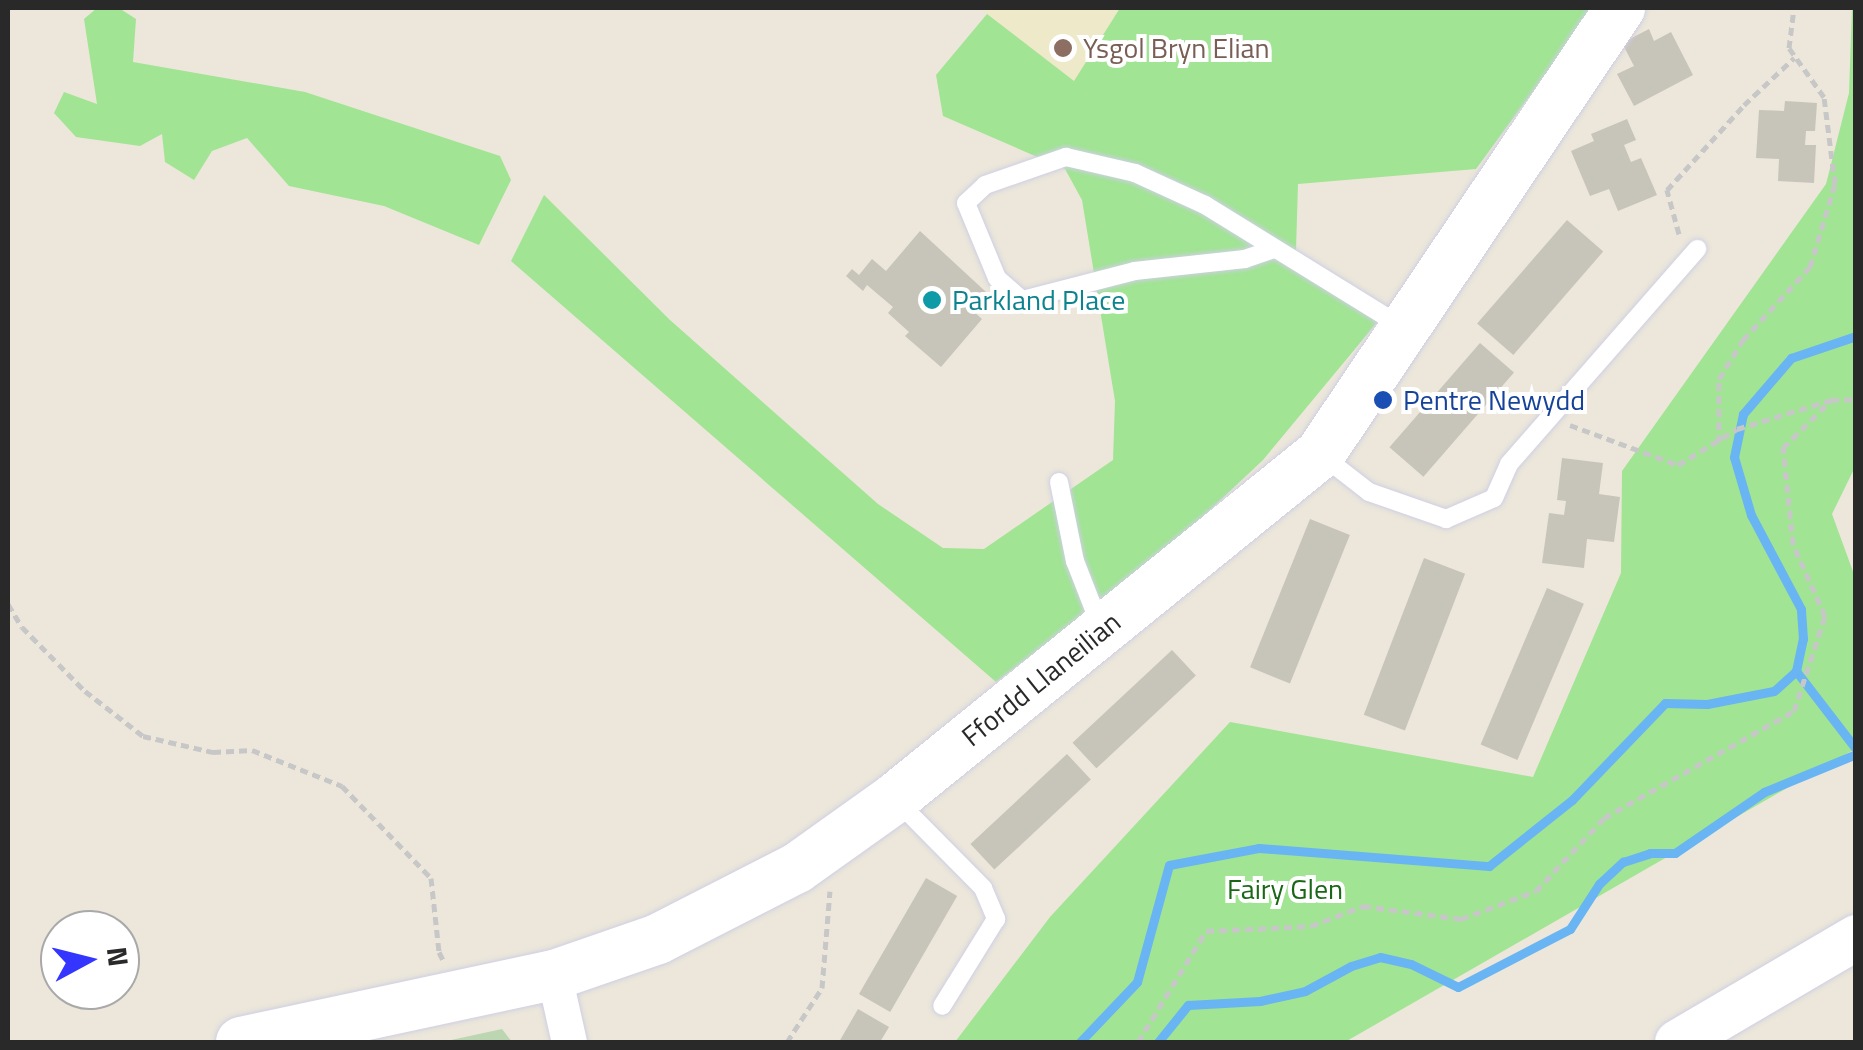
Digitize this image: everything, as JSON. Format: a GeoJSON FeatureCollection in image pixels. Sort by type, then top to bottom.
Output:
{"type":"FeatureCollection","features":[{"type":"Feature","properties":{"kind":"main road","name":"Ffordd Llaneilian"},"geometry":{"type":"LineString","coordinates":[[241,1042],[554,975],[658,939],[798,868],[894,798],[1320,454],[1620,8]]}},
{"type":"Feature","properties":{"kind":"street"},"geometry":{"type":"LineString","coordinates":[[1676,1042],[1856,936]]}},
{"type":"Feature","properties":{"kind":"street"},"geometry":{"type":"LineString","coordinates":[[554,975],[569,1042]]}},
{"type":"Feature","properties":{"kind":"lane"},"geometry":{"type":"LineString","coordinates":[[1274,249],[1245,259],[1135,271],[1022,300],[996,278],[966,203],[985,185],[1066,158],[1136,173],[1205,205],[1404,328]]}},
{"type":"Feature","properties":{"kind":"lane"},"geometry":{"type":"LineString","coordinates":[[1320,454],[1369,492],[1446,519],[1494,498],[1509,464],[1692,255]]}},
{"type":"Feature","properties":{"kind":"lane"},"geometry":{"type":"LineString","coordinates":[[1059,482],[1075,560],[1102,630]]}},
{"type":"Feature","properties":{"kind":"lane"},"geometry":{"type":"LineString","coordinates":[[894,798],[983,888],[996,919],[942,1006]]}},
{"type":"Feature","properties":{"kind":"path"},"geometry":{"type":"LineString","coordinates":[[1719,442],[1720,379],[1742,340],[1810,267],[1835,184],[1824,97],[1790,48],[1794,8]]}},
{"type":"Feature","properties":{"kind":"path"},"geometry":{"type":"LineString","coordinates":[[1692,255],[1667,190],[1744,105],[1796,57]]}},
{"type":"Feature","properties":{"kind":"path"},"geometry":{"type":"LineString","coordinates":[[1550,418],[1678,465],[1737,430],[1831,400],[1856,399]]}},
{"type":"Feature","properties":{"kind":"path"},"geometry":{"type":"LineString","coordinates":[[1138,1042],[1206,931],[1311,926],[1363,906],[1461,919],[1536,891],[1604,818],[1794,710],[1826,616],[1793,544],[1783,448],[1831,400]]}},
{"type":"Feature","properties":{"kind":"path"},"geometry":{"type":"LineString","coordinates":[[8,604],[22,627],[85,690],[143,736],[212,752],[252,750],[342,786],[431,878],[439,952],[461,996]]}},
{"type":"Feature","properties":{"kind":"path"},"geometry":{"type":"LineString","coordinates":[[787,1042],[822,988],[835,841]]}},
{"type":"Feature","properties":{"kind":"shaded area","name":"Ysgol Bryn Elian"},"geometry":{"type":"Polygon","coordinates":[[[980,8],[1120,8],[1074,82],[980,8]]]}},
{"type":"Feature","properties":{"kind":"green space"},"geometry":{"type":"Polygon","coordinates":[[[97,8],[119,8],[136,19],[133,62],[305,92],[500,156],[511,180],[479,245],[384,206],[289,186],[247,138],[212,151],[194,180],[165,162],[162,134],[140,146],[76,137],[54,113],[64,92],[97,104],[84,19],[97,8]]]}},
{"type":"Feature","properties":{"kind":"green space"},"geometry":{"type":"Polygon","coordinates":[[[1120,8],[1594,8],[1476,169],[1298,184],[1296,250],[1379,320],[1263,460],[1160,557],[996,682],[511,261],[544,195],[670,320],[878,504],[943,548],[984,549],[1113,460],[1115,401],[1082,200],[1065,169],[943,116],[936,75],[987,14],[1074,81],[1120,8]]]}},
{"type":"Feature","properties":{"kind":"green space","name":"Fairy Glen"},"geometry":{"type":"Polygon","coordinates":[[[1852,8],[1856,8],[1856,465],[1832,514],[1855,577],[1855,749],[1345,1042],[955,1042],[1050,917],[1230,722],[1533,777],[1621,573],[1622,471],[1826,184],[1849,93],[1852,8]]]}},
{"type":"Feature","properties":{"kind":"green space"},"geometry":{"type":"Polygon","coordinates":[[[502,1029],[512,1042],[442,1042],[502,1029]]]}},
{"type":"Feature","properties":{"kind":"building"},"geometry":{"type":"Polygon","coordinates":[[[1649,29],[1654,41],[1671,32],[1693,75],[1634,106],[1617,74],[1634,66],[1622,43],[1649,29]]]}},
{"type":"Feature","properties":{"kind":"building"},"geometry":{"type":"Polygon","coordinates":[[[1785,101],[1817,103],[1815,131],[1806,131],[1805,145],[1816,145],[1814,183],[1778,181],[1779,159],[1756,158],[1759,110],[1784,111],[1785,101]]]}},
{"type":"Feature","properties":{"kind":"building"},"geometry":{"type":"Polygon","coordinates":[[[1627,119],[1636,140],[1624,145],[1631,162],[1641,158],[1657,195],[1618,211],[1609,189],[1590,196],[1571,151],[1594,141],[1591,134],[1627,119]]]}},
{"type":"Feature","properties":{"kind":"building"},"geometry":{"type":"Polygon","coordinates":[[[1567,220],[1603,251],[1513,355],[1477,323],[1567,220]]]}},
{"type":"Feature","properties":{"kind":"building","name":"Parkland Place"},"geometry":{"type":"Polygon","coordinates":[[[920,231],[986,292],[972,310],[982,319],[941,367],[905,336],[909,332],[888,313],[893,307],[867,285],[863,291],[846,276],[852,269],[859,275],[872,259],[886,271],[920,231]]]}},
{"type":"Feature","properties":{"kind":"building"},"geometry":{"type":"Polygon","coordinates":[[[1480,343],[1514,373],[1423,477],[1389,447],[1480,343]]]}},
{"type":"Feature","properties":{"kind":"building"},"geometry":{"type":"Polygon","coordinates":[[[1562,458],[1603,463],[1599,494],[1620,497],[1614,542],[1587,539],[1584,568],[1542,563],[1549,513],[1564,515],[1566,501],[1557,500],[1562,458]]]}},
{"type":"Feature","properties":{"kind":"building"},"geometry":{"type":"Polygon","coordinates":[[[1310,519],[1350,535],[1290,683],[1250,667],[1310,519]]]}},
{"type":"Feature","properties":{"kind":"building"},"geometry":{"type":"Polygon","coordinates":[[[1424,558],[1465,574],[1405,731],[1364,715],[1424,558]]]}},
{"type":"Feature","properties":{"kind":"building"},"geometry":{"type":"Polygon","coordinates":[[[1547,588],[1584,604],[1517,760],[1481,744],[1547,588]]]}},
{"type":"Feature","properties":{"kind":"building"},"geometry":{"type":"Polygon","coordinates":[[[1172,650],[1196,676],[1096,768],[1073,743],[1172,650]]]}},
{"type":"Feature","properties":{"kind":"building"},"geometry":{"type":"Polygon","coordinates":[[[1067,754],[1091,780],[994,870],[970,844],[1067,754]]]}},
{"type":"Feature","properties":{"kind":"building"},"geometry":{"type":"Polygon","coordinates":[[[926,878],[957,896],[890,1012],[859,994],[926,878]]]}},
{"type":"Feature","properties":{"kind":"building"},"geometry":{"type":"Polygon","coordinates":[[[858,1009],[889,1027],[880,1042],[839,1042],[858,1009]]]}},
{"type":"Feature","properties":{"kind":"waterway"},"geometry":{"type":"LineString","coordinates":[[1080,1042],[1137,982],[1169,865],[1259,848],[1489,866],[1572,800],[1665,703],[1707,704],[1774,691],[1796,671],[1803,639],[1801,609],[1751,515],[1734,457],[1743,414],[1791,358],[1856,336]]}},
{"type":"Feature","properties":{"kind":"waterway"},"geometry":{"type":"LineString","coordinates":[[1796,671],[1856,749]]}},
{"type":"Feature","properties":{"kind":"waterway"},"geometry":{"type":"LineString","coordinates":[[1158,1042],[1188,1005],[1260,1001],[1305,991],[1351,966],[1380,957],[1411,964],[1458,987],[1570,929],[1599,884],[1623,862],[1650,853],[1675,853],[1764,792],[1856,754]]}},
{"type":"Feature","properties":{"kind":"place","name":"Ysgol Bryn Elian"},"geometry":{"type":"Point","coordinates":[1063,48]}},
{"type":"Feature","properties":{"kind":"place","name":"Parkland Place"},"geometry":{"type":"Point","coordinates":[932,300]}},
{"type":"Feature","properties":{"kind":"place","name":"Pentre Newydd"},"geometry":{"type":"Point","coordinates":[1383,400]}}]}
